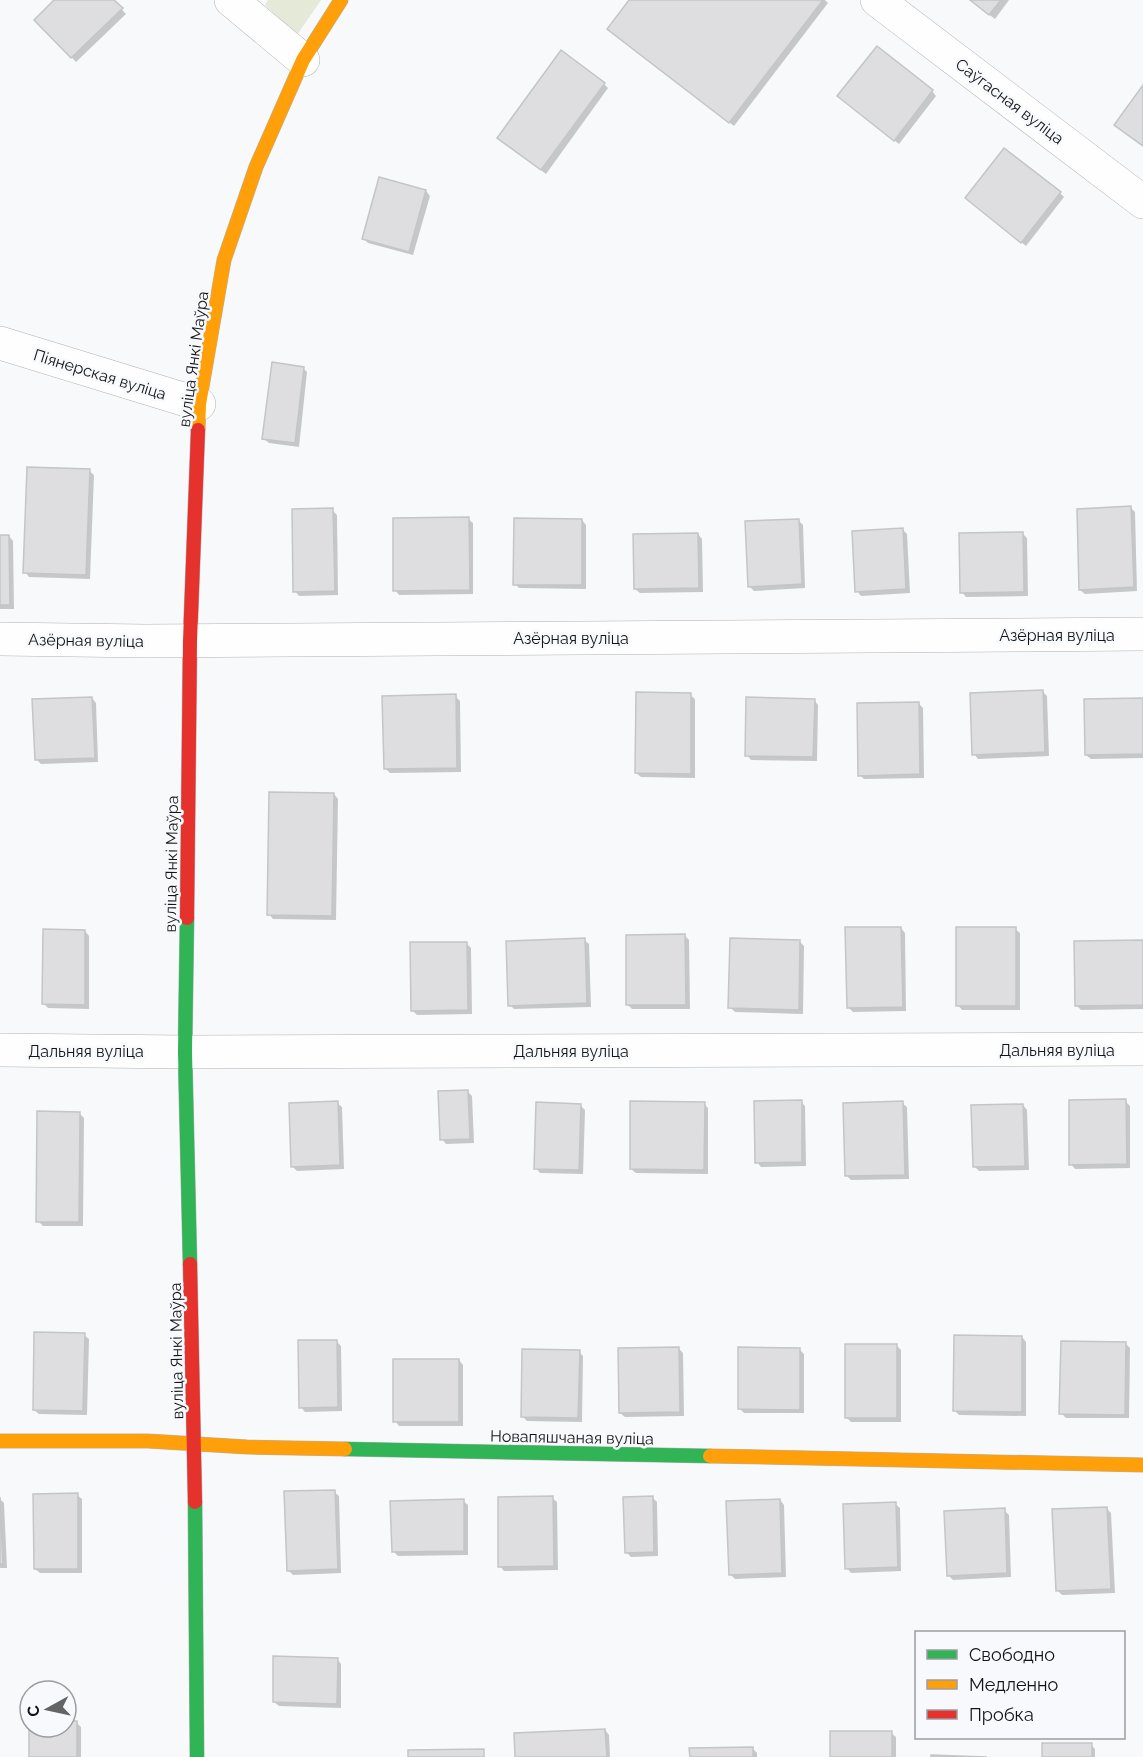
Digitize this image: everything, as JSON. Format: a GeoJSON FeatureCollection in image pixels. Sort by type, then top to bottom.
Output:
{"type":"FeatureCollection","features":[{"type":"Feature","properties":{"kind":"street"},"geometry":{"type":"LineString","coordinates":[[231,0],[303,60]]}},
{"type":"Feature","properties":{"kind":"street","name":"вуліца Янкі Маўра"},"geometry":{"type":"LineString","coordinates":[[197,1757],[194,1444],[185,1052],[190,641],[199,404],[224,260],[256,167],[303,60],[341,0]]}},
{"type":"Feature","properties":{"kind":"street","name":"Саўгасная вуліца"},"geometry":{"type":"LineString","coordinates":[[877,0],[1143,202]]}},
{"type":"Feature","properties":{"kind":"street","name":"Піянерская вуліца"},"geometry":{"type":"LineString","coordinates":[[0,343],[199,404]]}},
{"type":"Feature","properties":{"kind":"street","name":"Азёрная вуліца"},"geometry":{"type":"LineString","coordinates":[[0,639],[190,641],[1143,634]]}},
{"type":"Feature","properties":{"kind":"street","name":"Дальняя вуліца"},"geometry":{"type":"LineString","coordinates":[[0,1050],[185,1052],[1143,1049]]}},
{"type":"Feature","properties":{"kind":"street","name":"Новапяшчаная вуліца"},"geometry":{"type":"LineString","coordinates":[[0,1441],[148,1440],[259,1447],[1143,1465]]}},
{"type":"Feature","properties":{"kind":"green space"},"geometry":{"type":"Polygon","coordinates":[[[268,0],[321,0],[297,35],[265,5],[268,0]]]}},
{"type":"Feature","properties":{"kind":"building"},"geometry":{"type":"Polygon","coordinates":[[[54,0],[114,0],[123,8],[71,58],[34,20],[54,0]]]}},
{"type":"Feature","properties":{"kind":"building"},"geometry":{"type":"Polygon","coordinates":[[[629,0],[823,0],[729,123],[607,29],[629,0]]]}},
{"type":"Feature","properties":{"kind":"building"},"geometry":{"type":"Polygon","coordinates":[[[970,0],[1001,0],[989,15],[970,0]]]}},
{"type":"Feature","properties":{"kind":"building"},"geometry":{"type":"Polygon","coordinates":[[[877,46],[933,90],[894,141],[837,96],[877,46]]]}},
{"type":"Feature","properties":{"kind":"building"},"geometry":{"type":"Polygon","coordinates":[[[561,50],[605,83],[541,170],[497,138],[561,50]]]}},
{"type":"Feature","properties":{"kind":"building"},"geometry":{"type":"Polygon","coordinates":[[[1143,85],[1143,146],[1114,125],[1143,85]]]}},
{"type":"Feature","properties":{"kind":"building"},"geometry":{"type":"Polygon","coordinates":[[[1004,148],[1061,192],[1021,243],[965,198],[1004,148]]]}},
{"type":"Feature","properties":{"kind":"building"},"geometry":{"type":"Polygon","coordinates":[[[379,177],[426,190],[409,252],[362,239],[379,177]]]}},
{"type":"Feature","properties":{"kind":"building"},"geometry":{"type":"Polygon","coordinates":[[[272,362],[304,367],[295,443],[262,439],[272,362]]]}},
{"type":"Feature","properties":{"kind":"building"},"geometry":{"type":"Polygon","coordinates":[[[27,467],[90,469],[86,575],[23,573],[27,467]]]}},
{"type":"Feature","properties":{"kind":"building"},"geometry":{"type":"Polygon","coordinates":[[[1131,506],[1134,587],[1079,590],[1077,509],[1131,506]]]}},
{"type":"Feature","properties":{"kind":"building"},"geometry":{"type":"Polygon","coordinates":[[[333,508],[335,591],[293,592],[292,509],[333,508]]]}},
{"type":"Feature","properties":{"kind":"building"},"geometry":{"type":"Polygon","coordinates":[[[469,517],[470,590],[393,591],[393,518],[469,517]]]}},
{"type":"Feature","properties":{"kind":"building"},"geometry":{"type":"Polygon","coordinates":[[[514,518],[582,519],[582,585],[513,585],[514,518]]]}},
{"type":"Feature","properties":{"kind":"building"},"geometry":{"type":"Polygon","coordinates":[[[799,519],[802,584],[748,587],[745,521],[799,519]]]}},
{"type":"Feature","properties":{"kind":"building"},"geometry":{"type":"Polygon","coordinates":[[[903,528],[906,589],[855,592],[852,531],[903,528]]]}},
{"type":"Feature","properties":{"kind":"building"},"geometry":{"type":"Polygon","coordinates":[[[1023,532],[1024,592],[960,593],[959,533],[1023,532]]]}},
{"type":"Feature","properties":{"kind":"building"},"geometry":{"type":"Polygon","coordinates":[[[698,533],[699,588],[634,589],[633,534],[698,533]]]}},
{"type":"Feature","properties":{"kind":"building"},"geometry":{"type":"Polygon","coordinates":[[[0,535],[9,535],[10,605],[0,605],[0,535]]]}},
{"type":"Feature","properties":{"kind":"building"},"geometry":{"type":"Polygon","coordinates":[[[1043,690],[1045,752],[972,755],[970,693],[1043,690]]]}},
{"type":"Feature","properties":{"kind":"building"},"geometry":{"type":"Polygon","coordinates":[[[636,692],[691,693],[691,774],[635,773],[636,692]]]}},
{"type":"Feature","properties":{"kind":"building"},"geometry":{"type":"Polygon","coordinates":[[[456,694],[457,768],[384,769],[382,696],[456,694]]]}},
{"type":"Feature","properties":{"kind":"building"},"geometry":{"type":"Polygon","coordinates":[[[92,697],[95,758],[35,760],[32,699],[92,697]]]}},
{"type":"Feature","properties":{"kind":"building"},"geometry":{"type":"Polygon","coordinates":[[[746,697],[815,699],[813,757],[745,756],[746,697]]]}},
{"type":"Feature","properties":{"kind":"building"},"geometry":{"type":"Polygon","coordinates":[[[1143,698],[1143,754],[1085,755],[1084,699],[1143,698]]]}},
{"type":"Feature","properties":{"kind":"building"},"geometry":{"type":"Polygon","coordinates":[[[919,702],[920,774],[858,776],[857,703],[919,702]]]}},
{"type":"Feature","properties":{"kind":"building"},"geometry":{"type":"Polygon","coordinates":[[[269,792],[334,793],[332,916],[267,915],[269,792]]]}},
{"type":"Feature","properties":{"kind":"building"},"geometry":{"type":"Polygon","coordinates":[[[845,927],[901,927],[903,1007],[847,1008],[845,927]]]}},
{"type":"Feature","properties":{"kind":"building"},"geometry":{"type":"Polygon","coordinates":[[[956,927],[1016,927],[1016,1006],[956,1006],[956,927]]]}},
{"type":"Feature","properties":{"kind":"building"},"geometry":{"type":"Polygon","coordinates":[[[43,929],[85,930],[85,1005],[42,1004],[43,929]]]}},
{"type":"Feature","properties":{"kind":"building"},"geometry":{"type":"Polygon","coordinates":[[[685,934],[686,1005],[626,1005],[626,935],[685,934]]]}},
{"type":"Feature","properties":{"kind":"building"},"geometry":{"type":"Polygon","coordinates":[[[585,938],[587,1003],[508,1006],[506,941],[585,938]]]}},
{"type":"Feature","properties":{"kind":"building"},"geometry":{"type":"Polygon","coordinates":[[[730,938],[800,940],[799,1010],[728,1008],[730,938]]]}},
{"type":"Feature","properties":{"kind":"building"},"geometry":{"type":"Polygon","coordinates":[[[1143,940],[1143,1005],[1075,1006],[1074,941],[1143,940]]]}},
{"type":"Feature","properties":{"kind":"building"},"geometry":{"type":"Polygon","coordinates":[[[410,942],[467,942],[468,1010],[411,1011],[410,942]]]}},
{"type":"Feature","properties":{"kind":"building"},"geometry":{"type":"Polygon","coordinates":[[[468,1090],[470,1139],[440,1140],[438,1091],[468,1090]]]}},
{"type":"Feature","properties":{"kind":"building"},"geometry":{"type":"Polygon","coordinates":[[[1126,1099],[1127,1164],[1069,1165],[1069,1100],[1126,1099]]]}},
{"type":"Feature","properties":{"kind":"building"},"geometry":{"type":"Polygon","coordinates":[[[802,1100],[802,1162],[755,1163],[754,1101],[802,1100]]]}},
{"type":"Feature","properties":{"kind":"building"},"geometry":{"type":"Polygon","coordinates":[[[338,1101],[340,1165],[291,1167],[289,1103],[338,1101]]]}},
{"type":"Feature","properties":{"kind":"building"},"geometry":{"type":"Polygon","coordinates":[[[630,1101],[705,1102],[704,1170],[630,1169],[630,1101]]]}},
{"type":"Feature","properties":{"kind":"building"},"geometry":{"type":"Polygon","coordinates":[[[903,1101],[905,1175],[845,1176],[843,1103],[903,1101]]]}},
{"type":"Feature","properties":{"kind":"building"},"geometry":{"type":"Polygon","coordinates":[[[536,1102],[581,1104],[579,1170],[534,1169],[536,1102]]]}},
{"type":"Feature","properties":{"kind":"building"},"geometry":{"type":"Polygon","coordinates":[[[1023,1104],[1025,1166],[973,1167],[971,1105],[1023,1104]]]}},
{"type":"Feature","properties":{"kind":"building"},"geometry":{"type":"Polygon","coordinates":[[[37,1111],[80,1112],[79,1222],[36,1222],[37,1111]]]}},
{"type":"Feature","properties":{"kind":"building"},"geometry":{"type":"Polygon","coordinates":[[[34,1332],[85,1333],[83,1411],[33,1410],[34,1332]]]}},
{"type":"Feature","properties":{"kind":"building"},"geometry":{"type":"Polygon","coordinates":[[[954,1335],[1022,1336],[1022,1412],[953,1411],[954,1335]]]}},
{"type":"Feature","properties":{"kind":"building"},"geometry":{"type":"Polygon","coordinates":[[[298,1340],[337,1340],[338,1407],[299,1408],[298,1340]]]}},
{"type":"Feature","properties":{"kind":"building"},"geometry":{"type":"Polygon","coordinates":[[[1061,1341],[1126,1342],[1125,1415],[1059,1414],[1061,1341]]]}},
{"type":"Feature","properties":{"kind":"building"},"geometry":{"type":"Polygon","coordinates":[[[845,1344],[897,1344],[897,1418],[845,1418],[845,1344]]]}},
{"type":"Feature","properties":{"kind":"building"},"geometry":{"type":"Polygon","coordinates":[[[679,1347],[680,1412],[619,1413],[618,1348],[679,1347]]]}},
{"type":"Feature","properties":{"kind":"building"},"geometry":{"type":"Polygon","coordinates":[[[738,1347],[800,1348],[800,1410],[738,1409],[738,1347]]]}},
{"type":"Feature","properties":{"kind":"building"},"geometry":{"type":"Polygon","coordinates":[[[522,1349],[580,1350],[578,1418],[521,1417],[522,1349]]]}},
{"type":"Feature","properties":{"kind":"building"},"geometry":{"type":"Polygon","coordinates":[[[393,1359],[459,1359],[459,1422],[393,1422],[393,1359]]]}},
{"type":"Feature","properties":{"kind":"building"},"geometry":{"type":"Polygon","coordinates":[[[335,1490],[338,1569],[287,1571],[284,1491],[335,1490]]]}},
{"type":"Feature","properties":{"kind":"building"},"geometry":{"type":"Polygon","coordinates":[[[78,1493],[78,1569],[34,1569],[33,1494],[78,1493]]]}},
{"type":"Feature","properties":{"kind":"building"},"geometry":{"type":"Polygon","coordinates":[[[553,1496],[554,1566],[498,1567],[498,1497],[553,1496]]]}},
{"type":"Feature","properties":{"kind":"building"},"geometry":{"type":"Polygon","coordinates":[[[653,1496],[654,1552],[625,1553],[623,1497],[653,1496]]]}},
{"type":"Feature","properties":{"kind":"building"},"geometry":{"type":"Polygon","coordinates":[[[0,1497],[3,1564],[0,1564],[0,1497]]]}},
{"type":"Feature","properties":{"kind":"building"},"geometry":{"type":"Polygon","coordinates":[[[464,1499],[464,1551],[392,1552],[390,1501],[464,1499]]]}},
{"type":"Feature","properties":{"kind":"building"},"geometry":{"type":"Polygon","coordinates":[[[780,1499],[782,1573],[729,1575],[726,1501],[780,1499]]]}},
{"type":"Feature","properties":{"kind":"building"},"geometry":{"type":"Polygon","coordinates":[[[896,1502],[898,1567],[845,1569],[843,1504],[896,1502]]]}},
{"type":"Feature","properties":{"kind":"building"},"geometry":{"type":"Polygon","coordinates":[[[1107,1507],[1111,1589],[1056,1591],[1052,1509],[1107,1507]]]}},
{"type":"Feature","properties":{"kind":"building"},"geometry":{"type":"Polygon","coordinates":[[[1005,1508],[1007,1573],[947,1576],[944,1511],[1005,1508]]]}},
{"type":"Feature","properties":{"kind":"building"},"geometry":{"type":"Polygon","coordinates":[[[273,1656],[338,1658],[337,1704],[273,1702],[273,1656]]]}},
{"type":"Feature","properties":{"kind":"building"},"geometry":{"type":"Polygon","coordinates":[[[605,1729],[607,1757],[515,1757],[514,1733],[605,1729]]]}},
{"type":"Feature","properties":{"kind":"building"},"geometry":{"type":"Polygon","coordinates":[[[830,1731],[892,1731],[892,1757],[830,1757],[830,1731]]]}},
{"type":"Feature","properties":{"kind":"building"},"geometry":{"type":"Polygon","coordinates":[[[29,1739],[77,1739],[77,1757],[29,1757],[29,1739]]]}},
{"type":"Feature","properties":{"kind":"building"},"geometry":{"type":"Polygon","coordinates":[[[1042,1743],[1092,1743],[1092,1757],[1042,1757],[1042,1743]]]}},
{"type":"Feature","properties":{"kind":"building"},"geometry":{"type":"Polygon","coordinates":[[[753,1747],[753,1757],[690,1757],[689,1748],[753,1747]]]}},
{"type":"Feature","properties":{"kind":"building"},"geometry":{"type":"Polygon","coordinates":[[[484,1749],[484,1757],[408,1757],[408,1750],[484,1749]]]}},
{"type":"Feature","properties":{"kind":"building"},"geometry":{"type":"Polygon","coordinates":[[[931,1755],[987,1757],[931,1757],[931,1755]]]}},
{"type":"Feature","properties":{"kind":"traffic: fast"},"geometry":{"type":"LineString","coordinates":[[187,918],[185,1052],[190,1264]]}},
{"type":"Feature","properties":{"kind":"traffic: fast"},"geometry":{"type":"LineString","coordinates":[[345,1449],[710,1456]]}},
{"type":"Feature","properties":{"kind":"traffic: fast"},"geometry":{"type":"LineString","coordinates":[[195,1502],[197,1757]]}},
{"type":"Feature","properties":{"kind":"traffic: slow"},"geometry":{"type":"LineString","coordinates":[[198,430],[199,404],[224,260],[256,167],[303,60],[341,0]]}},
{"type":"Feature","properties":{"kind":"traffic: slow"},"geometry":{"type":"LineString","coordinates":[[0,1441],[148,1441],[247,1447],[345,1449]]}},
{"type":"Feature","properties":{"kind":"traffic: slow"},"geometry":{"type":"LineString","coordinates":[[710,1456],[1143,1465]]}},
{"type":"Feature","properties":{"kind":"traffic: jam"},"geometry":{"type":"LineString","coordinates":[[187,918],[190,641],[198,430]]}},
{"type":"Feature","properties":{"kind":"traffic: jam"},"geometry":{"type":"LineString","coordinates":[[190,1264],[195,1502]]}}]}
